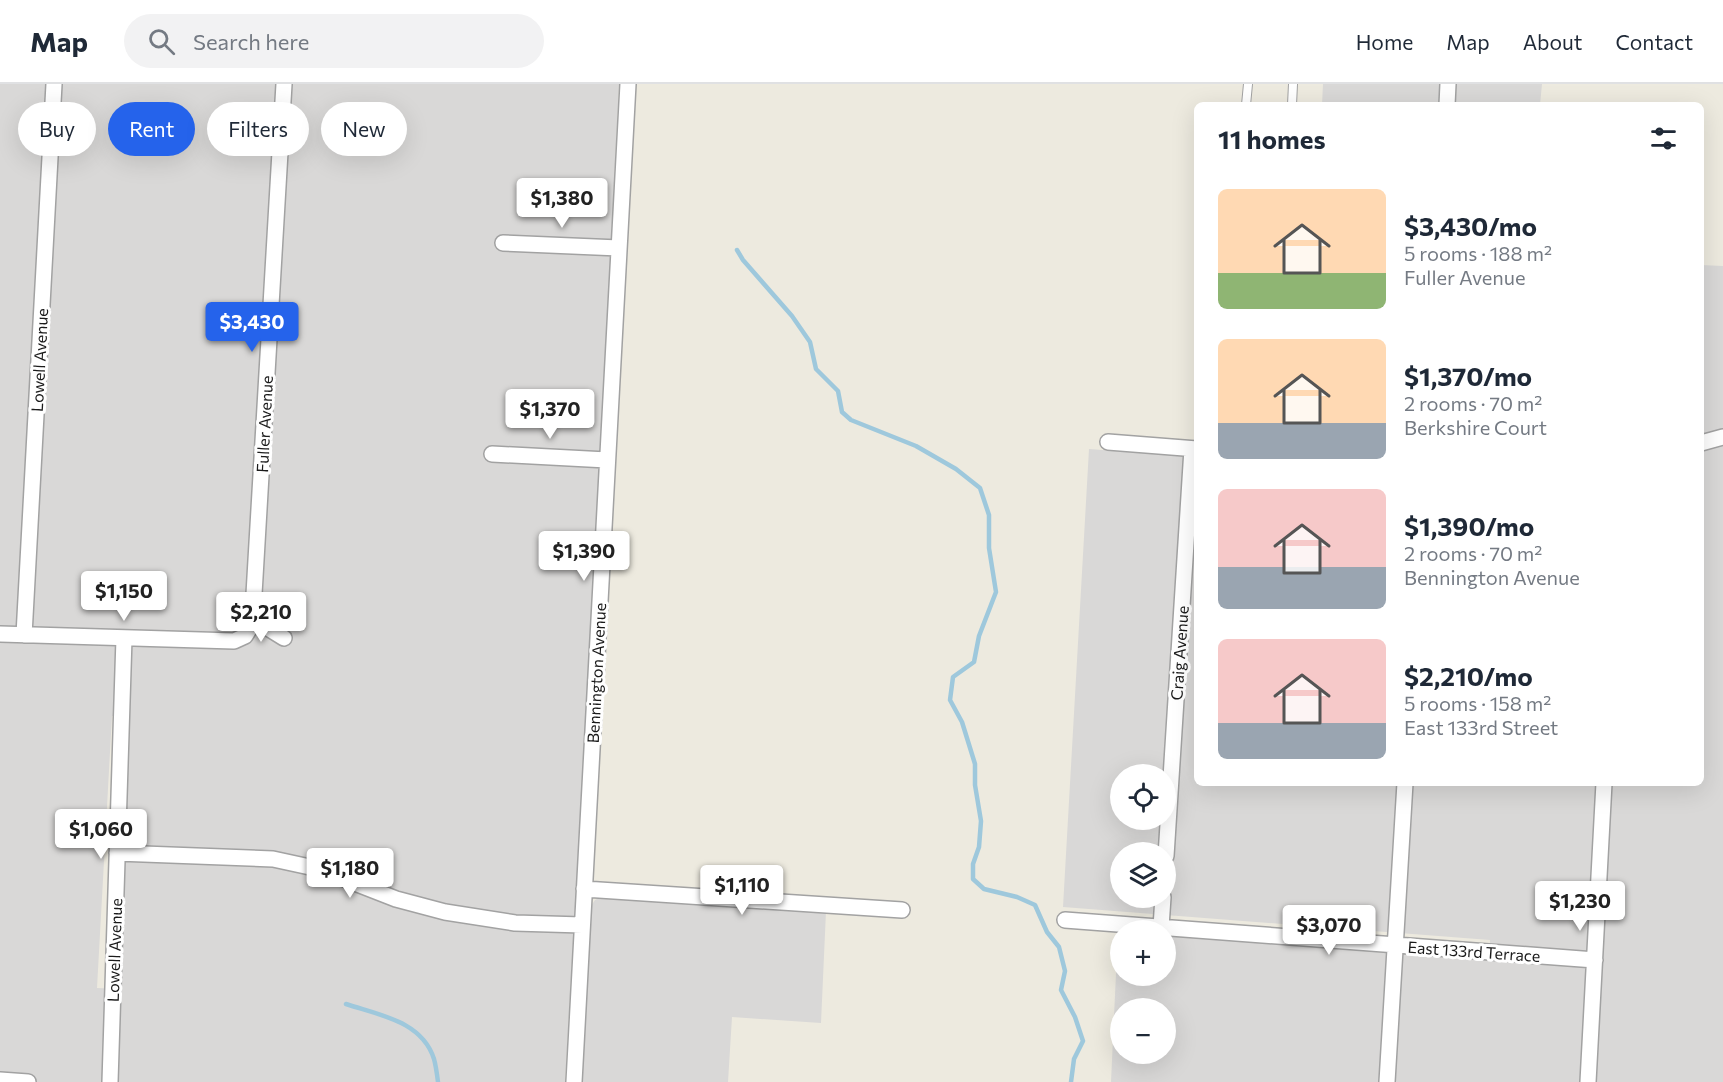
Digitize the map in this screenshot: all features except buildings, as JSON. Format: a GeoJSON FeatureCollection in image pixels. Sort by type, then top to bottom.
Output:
{"type":"FeatureCollection","features":[{"type":"Feature","properties":{"kind":"street","name":"Lowell Avenue"},"geometry":{"type":"LineString","coordinates":[[24,635],[54,84]]}},
{"type":"Feature","properties":{"kind":"street","name":"Fuller Avenue"},"geometry":{"type":"LineString","coordinates":[[255,620],[254,599],[284,84]]}},
{"type":"Feature","properties":{"kind":"street","name":"Bennington Avenue"},"geometry":{"type":"LineString","coordinates":[[574,1082],[628,84]]}},
{"type":"Feature","properties":{"kind":"street"},"geometry":{"type":"LineString","coordinates":[[1447,102],[1448,84]]}},
{"type":"Feature","properties":{"kind":"street"},"geometry":{"type":"LineString","coordinates":[[503,243],[619,248]]}},
{"type":"Feature","properties":{"kind":"street"},"geometry":{"type":"LineString","coordinates":[[1704,442],[1723,437]]}},
{"type":"Feature","properties":{"kind":"street"},"geometry":{"type":"LineString","coordinates":[[1108,442],[1194,449]]}},
{"type":"Feature","properties":{"kind":"street","name":"Craig Avenue"},"geometry":{"type":"LineString","coordinates":[[1167,842],[1194,449]]}},
{"type":"Feature","properties":{"kind":"street"},"geometry":{"type":"LineString","coordinates":[[492,454],[607,460]]}},
{"type":"Feature","properties":{"kind":"street"},"geometry":{"type":"LineString","coordinates":[[0,634],[234,641],[245,636],[255,620],[284,638]]}},
{"type":"Feature","properties":{"kind":"street","name":"Lowell Avenue"},"geometry":{"type":"LineString","coordinates":[[110,1082],[124,638]]}},
{"type":"Feature","properties":{"kind":"street"},"geometry":{"type":"LineString","coordinates":[[1387,1082],[1405,786]]}},
{"type":"Feature","properties":{"kind":"street"},"geometry":{"type":"LineString","coordinates":[[1588,1082],[1604,786]]}},
{"type":"Feature","properties":{"kind":"street"},"geometry":{"type":"LineString","coordinates":[[117,853],[273,859],[319,869],[396,899],[445,912],[515,923],[582,925]]}},
{"type":"Feature","properties":{"kind":"street"},"geometry":{"type":"LineString","coordinates":[[584,889],[902,910]]}},
{"type":"Feature","properties":{"kind":"street","name":"East 133rd Terrace"},"geometry":{"type":"LineString","coordinates":[[1065,920],[1110,923]]}},
{"type":"Feature","properties":{"kind":"street","name":"East 133rd Terrace"},"geometry":{"type":"LineString","coordinates":[[1176,928],[1595,960]]}},
{"type":"Feature","properties":{"kind":"street"},"geometry":{"type":"LineString","coordinates":[[0,1080],[28,1082]]}},
{"type":"Feature","properties":{"kind":"lane"},"geometry":{"type":"LineString","coordinates":[[1246,102],[1248,84]]}},
{"type":"Feature","properties":{"kind":"lane"},"geometry":{"type":"LineString","coordinates":[[1292,102],[1293,84]]}},
{"type":"Feature","properties":{"kind":"shaded area"},"geometry":{"type":"Polygon","coordinates":[[[0,84],[619,84],[595,563],[565,1082],[0,1082],[0,84]],[[112,716],[97,988],[119,989],[130,717],[112,716]]]}},
{"type":"Feature","properties":{"kind":"shaded area"},"geometry":{"type":"Polygon","coordinates":[[[1323,84],[1542,84],[1540,102],[1322,102],[1323,84]]]}},
{"type":"Feature","properties":{"kind":"shaded area"},"geometry":{"type":"Polygon","coordinates":[[[1704,265],[1723,266],[1723,1082],[1111,1082],[1112,1064],[1176,1064],[1176,998],[1115,998],[1115,986],[1176,986],[1176,935],[1489,960],[1490,940],[1063,907],[1089,449],[1194,457],[1194,786],[1704,786],[1704,265]]]}},
{"type":"Feature","properties":{"kind":"shaded area"},"geometry":{"type":"Polygon","coordinates":[[[601,897],[826,911],[821,1023],[732,1017],[728,1082],[582,1082],[591,906],[601,897]]]}},
{"type":"Feature","properties":{"kind":"waterway"},"geometry":{"type":"LineString","coordinates":[[737,250],[792,316],[810,342],[816,369],[838,391],[842,412],[851,420],[916,446],[956,469],[980,488],[989,515],[989,548],[996,592],[979,636],[974,662],[953,677],[950,700],[962,722],[975,764],[975,785],[981,821],[979,847],[973,864],[973,879],[984,889],[1017,897],[1035,905],[1047,932],[1059,947],[1065,971],[1061,990],[1075,1017],[1083,1041],[1074,1059],[1071,1082]]}},
{"type":"Feature","properties":{"kind":"waterway"},"geometry":{"type":"LineString","coordinates":[[346,1004],[398,1021],[420,1036],[434,1059],[438,1082]]}}]}
